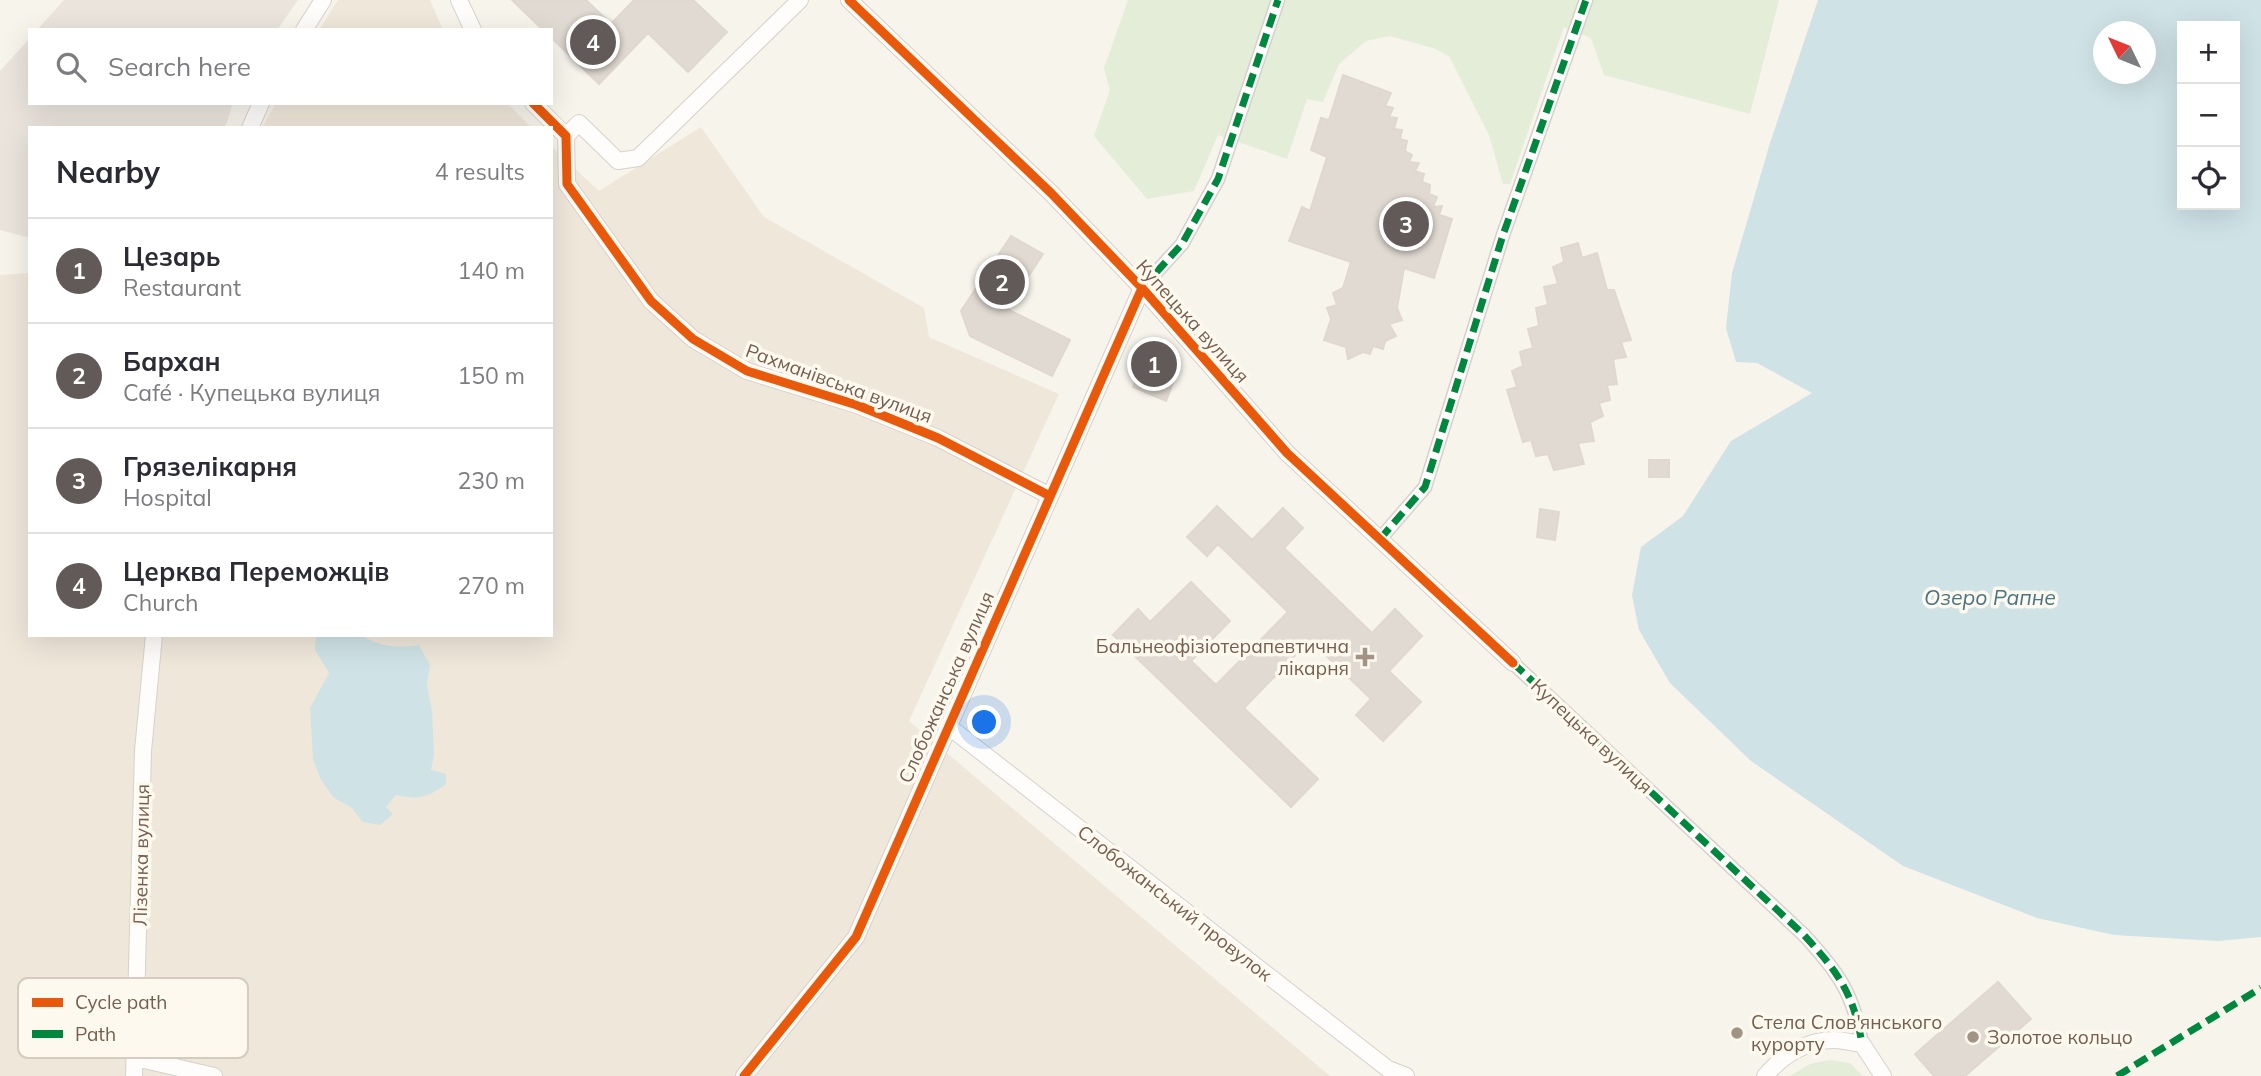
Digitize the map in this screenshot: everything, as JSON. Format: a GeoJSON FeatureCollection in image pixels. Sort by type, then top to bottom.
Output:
{"type":"FeatureCollection","features":[{"type":"Feature","properties":{"kind":"street"},"geometry":{"type":"LineString","coordinates":[[305,28],[323,0]]}},
{"type":"Feature","properties":{"kind":"street"},"geometry":{"type":"LineString","coordinates":[[459,0],[471,28]]}},
{"type":"Feature","properties":{"kind":"street"},"geometry":{"type":"LineString","coordinates":[[535,105],[566,136],[579,123],[618,161],[638,158],[800,0]]}},
{"type":"Feature","properties":{"kind":"street","name":"Купецька вулиця"},"geometry":{"type":"LineString","coordinates":[[849,0],[1051,193],[1142,288],[1287,453],[1804,935],[1840,978],[1851,998],[1862,1044]]}},
{"type":"Feature","properties":{"kind":"street"},"geometry":{"type":"LineString","coordinates":[[1142,288],[1182,244],[1218,178],[1278,0]]}},
{"type":"Feature","properties":{"kind":"street"},"geometry":{"type":"LineString","coordinates":[[1380,539],[1425,488],[1503,235],[1586,0]]}},
{"type":"Feature","properties":{"kind":"street"},"geometry":{"type":"LineString","coordinates":[[251,126],[260,105]]}},
{"type":"Feature","properties":{"kind":"street","name":"Рахманівська вулиця"},"geometry":{"type":"LineString","coordinates":[[566,136],[567,184],[651,301],[693,339],[747,371],[857,405],[937,438],[1050,496]]}},
{"type":"Feature","properties":{"kind":"street","name":"Слобожанська вулиця"},"geometry":{"type":"LineString","coordinates":[[744,1076],[856,937],[1142,288]]}},
{"type":"Feature","properties":{"kind":"street","name":"Лізенка вулиця"},"geometry":{"type":"LineString","coordinates":[[138,978],[143,751],[154,637]]}},
{"type":"Feature","properties":{"kind":"street","name":"Слобожанський провулок"},"geometry":{"type":"LineString","coordinates":[[948,726],[1388,1069],[1406,1076]]}},
{"type":"Feature","properties":{"kind":"street"},"geometry":{"type":"LineString","coordinates":[[1765,1076],[1778,1061],[1804,1046],[1833,1040],[1862,1044],[1883,1076]]}},
{"type":"Feature","properties":{"kind":"street"},"geometry":{"type":"LineString","coordinates":[[136,1058],[214,1076]]}},
{"type":"Feature","properties":{"kind":"street","name":"Лізенка вулиця"},"geometry":{"type":"LineString","coordinates":[[134,1076],[136,1058]]}},
{"type":"Feature","properties":{"kind":"shaded area"},"geometry":{"type":"Polygon","coordinates":[[[64,0],[298,0],[278,28],[39,28],[64,0]]]}},
{"type":"Feature","properties":{"kind":"shaded area"},"geometry":{"type":"Polygon","coordinates":[[[338,0],[430,0],[442,28],[320,28],[338,0]]]}},
{"type":"Feature","properties":{"kind":"shaded area"},"geometry":{"type":"Polygon","coordinates":[[[28,40],[28,105],[232,105],[226,126],[28,126],[28,237],[0,230],[0,71],[28,40]]]}},
{"type":"Feature","properties":{"kind":"shaded area"},"geometry":{"type":"Polygon","coordinates":[[[275,105],[509,105],[530,126],[263,126],[275,105]]]}},
{"type":"Feature","properties":{"kind":"shaded area"},"geometry":{"type":"Polygon","coordinates":[[[701,127],[764,217],[924,308],[929,337],[1059,394],[909,721],[1330,1076],[0,1076],[0,275],[28,273],[28,637],[553,637],[553,148],[599,191],[701,127]]]}},
{"type":"Feature","properties":{"kind":"green space"},"geometry":{"type":"Polygon","coordinates":[[[1128,0],[1779,0],[1750,114],[1604,75],[1591,38],[1564,27],[1510,184],[1503,184],[1489,135],[1449,56],[1433,48],[1390,36],[1366,41],[1339,64],[1323,102],[1307,99],[1287,159],[1218,135],[1194,191],[1147,199],[1094,136],[1110,90],[1104,68],[1128,0]]]}},
{"type":"Feature","properties":{"kind":"green space"},"geometry":{"type":"Polygon","coordinates":[[[1829,1060],[1850,1063],[1863,1076],[1790,1076],[1810,1064],[1829,1060]]]}},
{"type":"Feature","properties":{"kind":"water","name":"Озеро Рапне"},"geometry":{"type":"Polygon","coordinates":[[[1818,0],[2261,0],[2261,937],[2218,941],[2114,935],[2037,918],[1903,866],[1751,761],[1670,683],[1639,630],[1632,595],[1641,547],[1683,516],[1731,441],[1812,393],[1757,363],[1736,362],[1726,328],[1732,273],[1770,143],[1818,0]]]}},
{"type":"Feature","properties":{"kind":"water"},"geometry":{"type":"Polygon","coordinates":[[[316,637],[365,637],[385,645],[419,645],[430,665],[427,685],[432,711],[434,754],[431,770],[446,774],[446,784],[422,797],[396,795],[386,807],[393,814],[380,825],[363,822],[352,808],[333,797],[320,778],[313,759],[310,708],[329,673],[315,650],[316,637]]]}},
{"type":"Feature","properties":{"kind":"building"},"geometry":{"type":"Polygon","coordinates":[[[512,0],[586,0],[611,24],[634,0],[693,0],[727,32],[688,72],[648,33],[599,84],[553,39],[553,28],[541,28],[512,0]]]}},
{"type":"Feature","properties":{"kind":"building"},"geometry":{"type":"Polygon","coordinates":[[[1343,75],[1391,93],[1385,106],[1393,108],[1389,117],[1397,118],[1394,129],[1402,130],[1400,139],[1407,141],[1405,151],[1412,155],[1409,162],[1419,163],[1415,171],[1424,174],[1422,182],[1430,185],[1429,194],[1437,197],[1433,207],[1442,206],[1439,215],[1452,219],[1434,278],[1404,268],[1397,308],[1402,320],[1389,324],[1396,336],[1385,341],[1383,349],[1373,346],[1370,354],[1363,352],[1348,359],[1346,347],[1324,340],[1331,319],[1327,308],[1337,305],[1333,293],[1343,288],[1351,262],[1289,241],[1302,207],[1310,211],[1327,157],[1311,150],[1321,118],[1329,120],[1343,75]]]}},
{"type":"Feature","properties":{"kind":"building"},"geometry":{"type":"Polygon","coordinates":[[[1011,236],[1043,254],[1007,309],[1070,340],[1052,376],[970,336],[961,311],[1011,236]]]}},
{"type":"Feature","properties":{"kind":"building"},"geometry":{"type":"Polygon","coordinates":[[[1578,243],[1582,258],[1597,253],[1607,290],[1614,290],[1631,340],[1621,342],[1626,357],[1613,359],[1617,384],[1607,385],[1610,400],[1599,403],[1603,416],[1590,422],[1594,441],[1578,443],[1584,464],[1554,470],[1548,454],[1536,456],[1531,440],[1523,442],[1507,390],[1517,387],[1512,371],[1523,366],[1520,352],[1533,348],[1528,329],[1539,326],[1536,308],[1548,305],[1544,287],[1558,284],[1553,267],[1564,262],[1561,248],[1578,243]]]}},
{"type":"Feature","properties":{"kind":"building"},"geometry":{"type":"Polygon","coordinates":[[[1152,342],[1171,350],[1160,377],[1173,383],[1166,401],[1133,387],[1152,342]]]}},
{"type":"Feature","properties":{"kind":"building"},"geometry":{"type":"Polygon","coordinates":[[[1649,460],[1669,460],[1669,477],[1649,477],[1649,460]]]}},
{"type":"Feature","properties":{"kind":"building","name":"Бальнеофізіотерапевтична лікарня"},"geometry":{"type":"Polygon","coordinates":[[[1217,506],[1252,540],[1283,508],[1303,528],[1284,548],[1372,633],[1395,609],[1422,636],[1389,671],[1421,702],[1383,741],[1356,715],[1371,699],[1310,640],[1244,708],[1318,779],[1291,807],[1113,635],[1138,609],[1150,622],[1191,582],[1230,621],[1191,661],[1216,685],[1288,612],[1218,544],[1207,556],[1187,537],[1217,506]]]}},
{"type":"Feature","properties":{"kind":"building"},"geometry":{"type":"Polygon","coordinates":[[[1540,509],[1559,512],[1555,540],[1537,537],[1540,509]]]}},
{"type":"Feature","properties":{"kind":"building","name":"Золотое кольцо"},"geometry":{"type":"Polygon","coordinates":[[[1998,982],[2031,1019],[1965,1076],[1934,1076],[1915,1054],[1998,982]]]}},
{"type":"Feature","properties":{"kind":"marked path"},"geometry":{"type":"LineString","coordinates":[[1142,288],[1182,244],[1218,179],[1278,0]]}},
{"type":"Feature","properties":{"kind":"marked path"},"geometry":{"type":"LineString","coordinates":[[1380,539],[1425,487],[1503,235],[1586,0]]}},
{"type":"Feature","properties":{"kind":"marked path"},"geometry":{"type":"LineString","coordinates":[[1513,663],[1804,935],[1843,985],[1859,1026],[1862,1044]]}},
{"type":"Feature","properties":{"kind":"marked path"},"geometry":{"type":"LineString","coordinates":[[2117,1076],[2261,988]]}},
{"type":"Feature","properties":{"kind":"cycle path"},"geometry":{"type":"LineString","coordinates":[[849,0],[1051,193],[1142,288],[1287,453],[1513,663]]}},
{"type":"Feature","properties":{"kind":"cycle path"},"geometry":{"type":"LineString","coordinates":[[535,105],[566,136],[567,184],[651,301],[693,339],[747,371],[857,405],[938,438],[1050,496]]}},
{"type":"Feature","properties":{"kind":"cycle path"},"geometry":{"type":"LineString","coordinates":[[744,1076],[856,937],[1142,288]]}},
{"type":"Feature","properties":{"kind":"place","name":"Церква Переможців"},"geometry":{"type":"Point","coordinates":[593,42]}},
{"type":"Feature","properties":{"kind":"place","name":"Грязелікарня"},"geometry":{"type":"Point","coordinates":[1406,224]}},
{"type":"Feature","properties":{"kind":"place","name":"Бархан"},"geometry":{"type":"Point","coordinates":[1002,282]}},
{"type":"Feature","properties":{"kind":"place","name":"Цезарь"},"geometry":{"type":"Point","coordinates":[1154,364]}},
{"type":"Feature","properties":{"kind":"place","name":"Бальнеофізіотерапевтична лікарня"},"geometry":{"type":"Point","coordinates":[1365,657]}},
{"type":"Feature","properties":{"kind":"place","name":"Стела Слов'янського курорту"},"geometry":{"type":"Point","coordinates":[1737,1033]}},
{"type":"Feature","properties":{"kind":"place","name":"Золотое кольцо"},"geometry":{"type":"Point","coordinates":[1973,1037]}}]}
